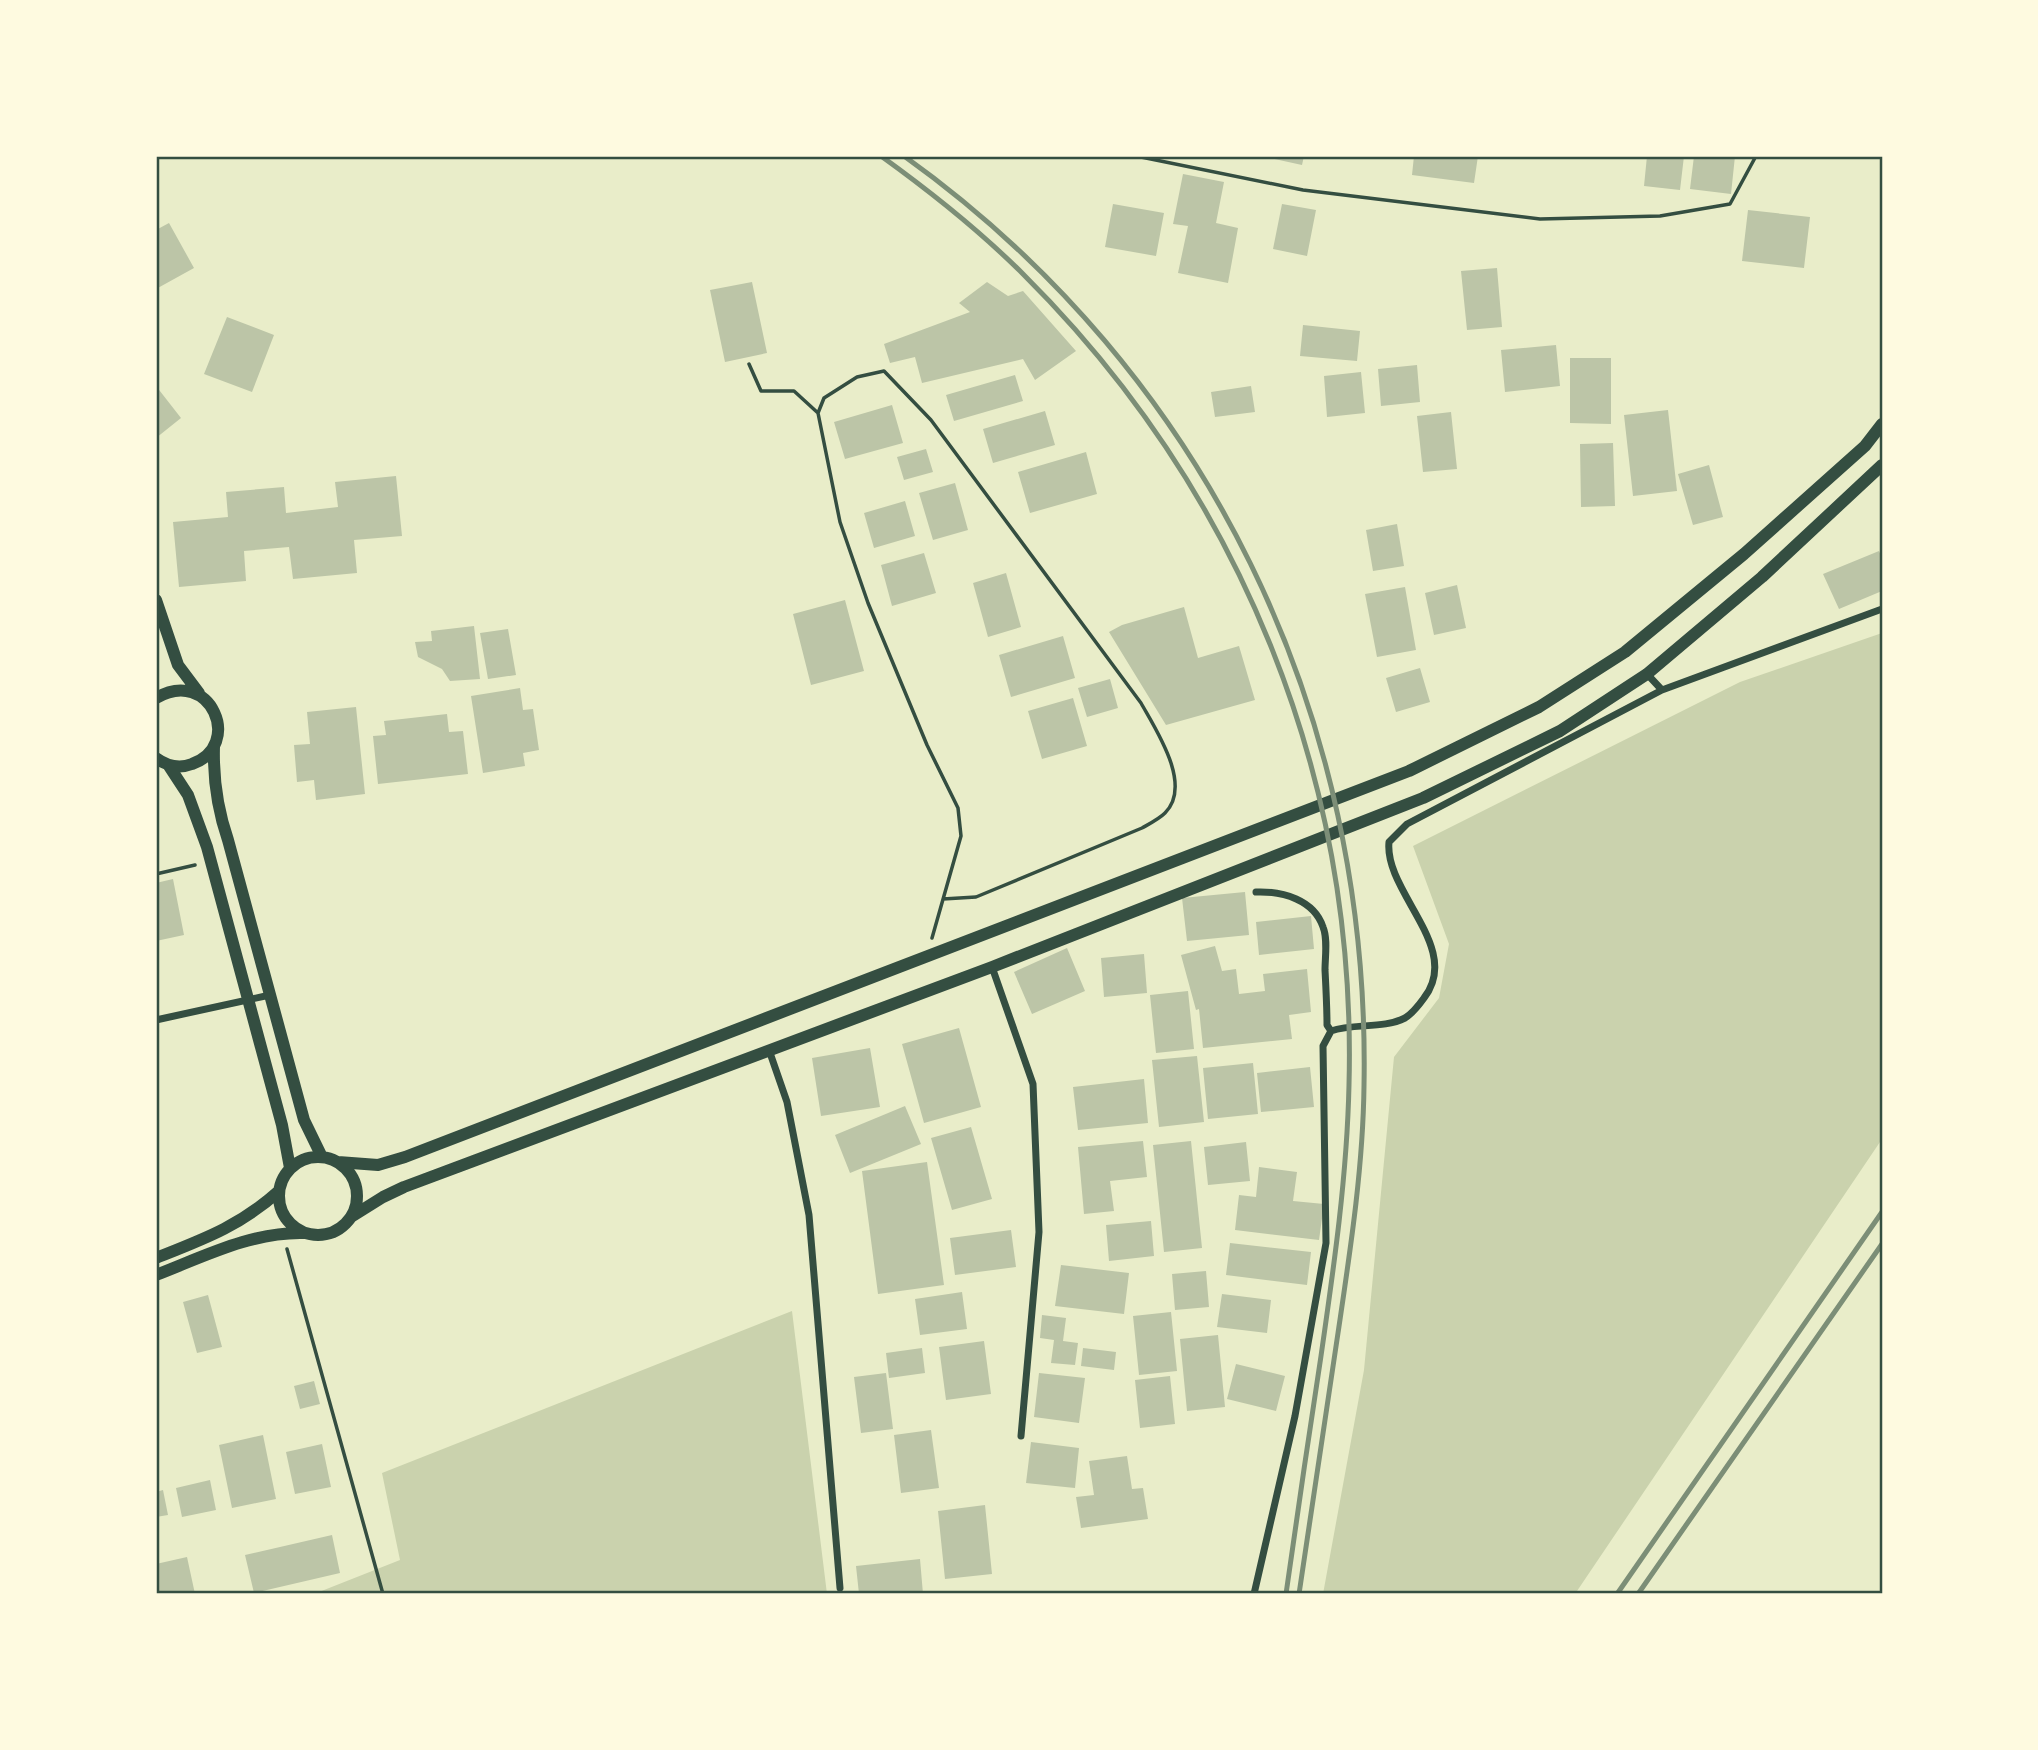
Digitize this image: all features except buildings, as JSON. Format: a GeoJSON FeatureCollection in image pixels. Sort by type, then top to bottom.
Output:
{"type":"FeatureCollection","features":[{"type":"Feature","properties":{"kind":"street"},"geometry":{"type":"LineString","coordinates":[[307,1234],[288,1222],[282,1212],[279,1191],[290,1168],[310,1158],[322,1157],[338,1162],[379,1165],[405,1157],[1409,771],[1539,707],[1625,652],[1715,579],[1865,446],[1882,424]]}},
{"type":"Feature","properties":{"kind":"street"},"geometry":{"type":"LineString","coordinates":[[156,1275],[261,1236],[331,1233],[383,1196],[404,1187],[992,967],[1423,798],[1560,732],[1647,674],[1762,577],[1882,465]]}},
{"type":"Feature","properties":{"kind":"street"},"geometry":{"type":"LineString","coordinates":[[156,600],[178,665],[216,713],[218,735],[208,755],[190,765],[169,766]]}},
{"type":"Feature","properties":{"kind":"street"},"geometry":{"type":"LineString","coordinates":[[1254,1594],[1295,1416],[1325,1243],[1323,1045],[1331,1031],[1349,1026],[1389,1023],[1405,1018],[1429,993],[1433,975],[1429,940],[1391,863],[1389,842],[1407,824],[1662,690],[1882,609]]}},
{"type":"Feature","properties":{"kind":"street"},"geometry":{"type":"LineString","coordinates":[[1647,674],[1662,690]]}},
{"type":"Feature","properties":{"kind":"street"},"geometry":{"type":"LineString","coordinates":[[156,698],[166,692],[178,690],[201,696]]}},
{"type":"Feature","properties":{"kind":"street"},"geometry":{"type":"LineString","coordinates":[[214,746],[213,774],[219,814],[303,1120],[322,1157]]}},
{"type":"Feature","properties":{"kind":"street"},"geometry":{"type":"LineString","coordinates":[[156,759],[169,766],[188,796],[211,861],[282,1125],[290,1168]]}},
{"type":"Feature","properties":{"kind":"street"},"geometry":{"type":"LineString","coordinates":[[1256,892],[1272,891],[1284,894],[1307,904],[1315,912],[1324,929],[1327,1025],[1331,1031]]}},
{"type":"Feature","properties":{"kind":"street"},"geometry":{"type":"LineString","coordinates":[[992,967],[1032,1084],[1039,1232],[1021,1436]]}},
{"type":"Feature","properties":{"kind":"street"},"geometry":{"type":"LineString","coordinates":[[156,1020],[270,995]]}},
{"type":"Feature","properties":{"kind":"street"},"geometry":{"type":"LineString","coordinates":[[769,1050],[787,1102],[809,1215],[840,1588]]}},
{"type":"Feature","properties":{"kind":"street"},"geometry":{"type":"LineString","coordinates":[[338,1162],[354,1181],[357,1193],[351,1217]]}},
{"type":"Feature","properties":{"kind":"street"},"geometry":{"type":"LineString","coordinates":[[156,1258],[238,1223],[279,1191]]}},
{"type":"Feature","properties":{"kind":"path"},"geometry":{"type":"LineString","coordinates":[[1141,157],[1303,190],[1541,219],[1660,216],[1730,204],[1756,156]]}},
{"type":"Feature","properties":{"kind":"path"},"geometry":{"type":"LineString","coordinates":[[749,364],[761,391],[794,391],[818,413]]}},
{"type":"Feature","properties":{"kind":"path"},"geometry":{"type":"LineString","coordinates":[[926,957],[961,836],[958,808],[927,745],[839,522],[818,413],[824,398],[857,377],[884,371],[931,419],[1141,703],[1173,767],[1176,795],[1166,812],[1142,828],[976,897],[943,899]]}},
{"type":"Feature","properties":{"kind":"path"},"geometry":{"type":"LineString","coordinates":[[156,874],[211,861]]}},
{"type":"Feature","properties":{"kind":"path"},"geometry":{"type":"LineString","coordinates":[[283,1233],[383,1594]]}},
{"type":"Feature","properties":{"kind":"green space"},"geometry":{"type":"Polygon","coordinates":[[[1882,633],[1882,1139],[1575,1594],[1323,1594],[1364,1370],[1394,1057],[1439,998],[1449,944],[1413,846],[1740,682],[1882,633]]]}},
{"type":"Feature","properties":{"kind":"green space"},"geometry":{"type":"Polygon","coordinates":[[[792,1311],[827,1594],[319,1594],[400,1560],[382,1473],[792,1311]]]}},
{"type":"Feature","properties":{"kind":"railway"},"geometry":{"type":"LineString","coordinates":[[881,156],[954,212],[1023,274],[1100,358],[1167,449],[1224,544],[1270,645],[1307,750],[1332,859],[1346,971],[1349,1085],[1346,1153],[1335,1255],[1286,1594]]}},
{"type":"Feature","properties":{"kind":"railway"},"geometry":{"type":"LineString","coordinates":[[904,156],[1011,243],[1105,341],[1185,448],[1250,563],[1301,686],[1338,815],[1359,948],[1363,1117],[1351,1241],[1299,1594]]}},
{"type":"Feature","properties":{"kind":"railway"},"geometry":{"type":"LineString","coordinates":[[1617,1594],[1882,1212]]}},
{"type":"Feature","properties":{"kind":"railway"},"geometry":{"type":"LineString","coordinates":[[1638,1594],[1882,1244]]}}]}
